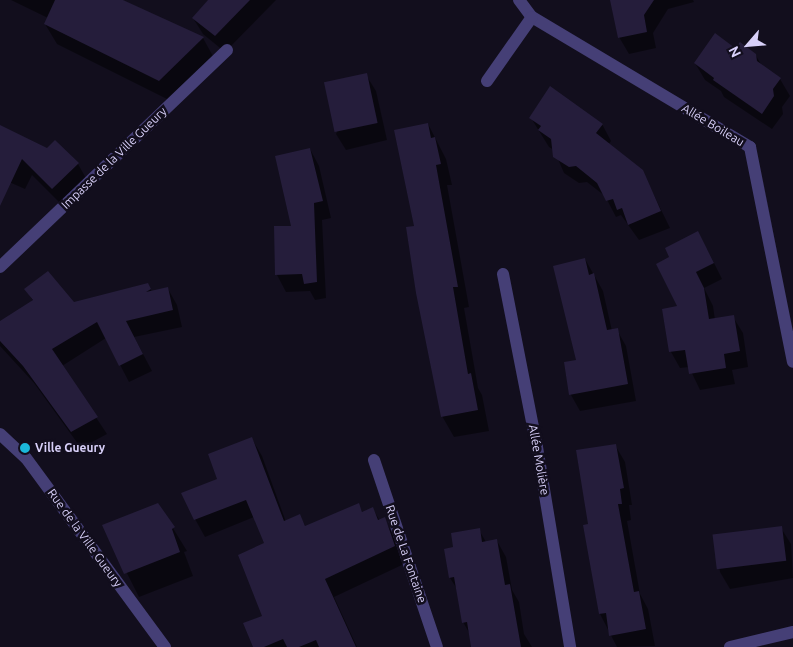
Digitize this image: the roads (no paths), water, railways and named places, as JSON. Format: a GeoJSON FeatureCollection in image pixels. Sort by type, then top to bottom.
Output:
{"type":"FeatureCollection","features":[{"type":"Feature","properties":{"kind":"street","name":"Allée Boileau"},"geometry":{"type":"LineString","coordinates":[[519,0],[532,17],[750,147],[793,362]]}},
{"type":"Feature","properties":{"kind":"street"},"geometry":{"type":"LineString","coordinates":[[487,81],[532,17]]}},
{"type":"Feature","properties":{"kind":"street","name":"Impasse de la Ville Gueury"},"geometry":{"type":"LineString","coordinates":[[0,267],[227,50]]}},
{"type":"Feature","properties":{"kind":"street","name":"Allée Molière"},"geometry":{"type":"LineString","coordinates":[[503,274],[537,447],[570,647]]}},
{"type":"Feature","properties":{"kind":"street","name":"Rue de la Ville Gueury"},"geometry":{"type":"LineString","coordinates":[[0,434],[26,458],[165,647]]}},
{"type":"Feature","properties":{"kind":"street","name":"Rue de La Fontaine"},"geometry":{"type":"LineString","coordinates":[[374,460],[437,647]]}},
{"type":"Feature","properties":{"kind":"street"},"geometry":{"type":"LineString","coordinates":[[730,647],[793,632]]}},
{"type":"Feature","properties":{"kind":"place","name":"Ville Gueury"},"geometry":{"type":"Point","coordinates":[25,448]}}]}
